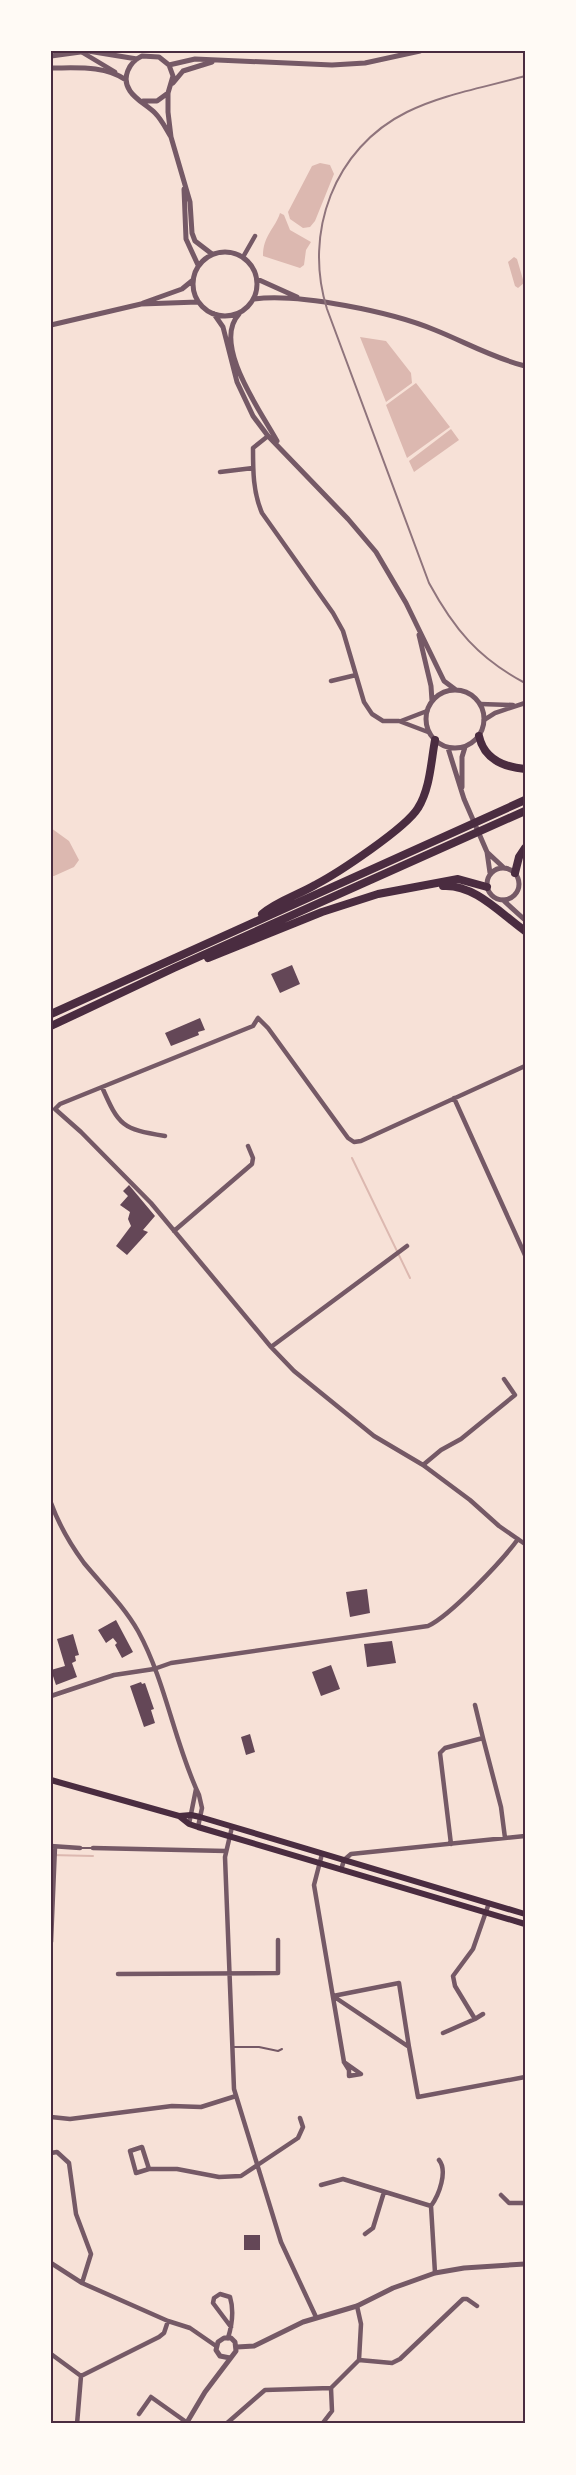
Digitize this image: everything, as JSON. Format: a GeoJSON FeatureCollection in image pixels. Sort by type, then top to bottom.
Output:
{"type":"FeatureCollection","features":[{"type":"Feature","properties":{"kind":"highway"},"geometry":{"type":"LineString","coordinates":[[479,736],[481,745],[490,757],[512,768],[525,769]]}},
{"type":"Feature","properties":{"kind":"highway"},"geometry":{"type":"LineString","coordinates":[[254,921],[268,909],[316,885],[354,860],[418,809],[424,796],[435,740]]}},
{"type":"Feature","properties":{"kind":"highway"},"geometry":{"type":"LineString","coordinates":[[51,1014],[525,800]]}},
{"type":"Feature","properties":{"kind":"highway"},"geometry":{"type":"LineString","coordinates":[[51,1026],[174,968],[525,811]]}},
{"type":"Feature","properties":{"kind":"highway"},"geometry":{"type":"LineString","coordinates":[[515,873],[519,857],[525,848]]}},
{"type":"Feature","properties":{"kind":"highway"},"geometry":{"type":"LineString","coordinates":[[174,968],[198,962],[350,902],[458,879],[487,887]]}},
{"type":"Feature","properties":{"kind":"highway"},"geometry":{"type":"LineString","coordinates":[[418,886],[452,885],[462,888],[483,899],[525,931]]}},
{"type":"Feature","properties":{"kind":"main road"},"geometry":{"type":"LineString","coordinates":[[51,1780],[179,1816],[200,1817],[525,1914]]}},
{"type":"Feature","properties":{"kind":"main road"},"geometry":{"type":"LineString","coordinates":[[179,1816],[189,1824],[198,1827],[525,1924]]}},
{"type":"Feature","properties":{"kind":"street"},"geometry":{"type":"LineString","coordinates":[[51,56],[80,51],[137,58],[154,55],[169,65],[173,82]]}},
{"type":"Feature","properties":{"kind":"street"},"geometry":{"type":"LineString","coordinates":[[80,51],[126,80],[131,93],[158,116],[171,137]]}},
{"type":"Feature","properties":{"kind":"street"},"geometry":{"type":"LineString","coordinates":[[169,65],[195,59],[350,64],[385,60],[420,51]]}},
{"type":"Feature","properties":{"kind":"street"},"geometry":{"type":"LineString","coordinates":[[126,80],[129,68],[137,58]]}},
{"type":"Feature","properties":{"kind":"street"},"geometry":{"type":"LineString","coordinates":[[212,254],[195,241],[192,233],[190,202],[171,137],[168,93],[173,82],[183,71],[219,61]]}},
{"type":"Feature","properties":{"kind":"street"},"geometry":{"type":"LineString","coordinates":[[51,68],[115,72]]}},
{"type":"Feature","properties":{"kind":"street"},"geometry":{"type":"LineString","coordinates":[[143,101],[157,101],[168,93]]}},
{"type":"Feature","properties":{"kind":"street"},"geometry":{"type":"LineString","coordinates":[[185,182],[186,239],[198,265]]}},
{"type":"Feature","properties":{"kind":"street"},"geometry":{"type":"LineString","coordinates":[[243,256],[255,236]]}},
{"type":"Feature","properties":{"kind":"street"},"geometry":{"type":"LineString","coordinates":[[280,448],[251,400],[235,358],[232,326],[234,320],[254,299],[257,279],[254,269],[243,256],[228,251],[212,254],[198,265],[193,280],[194,294],[198,302],[214,314],[223,327],[229,359],[253,416],[268,436],[376,552],[406,603],[444,681],[456,690],[470,694],[480,704],[484,720],[479,736],[465,747],[448,748],[435,740],[428,732],[399,721]]}},
{"type":"Feature","properties":{"kind":"street"},"geometry":{"type":"LineString","coordinates":[[257,279],[301,299]]}},
{"type":"Feature","properties":{"kind":"street"},"geometry":{"type":"LineString","coordinates":[[141,304],[151,298],[182,289],[193,280]]}},
{"type":"Feature","properties":{"kind":"street"},"geometry":{"type":"LineString","coordinates":[[254,299],[301,299],[404,318],[504,360],[525,366]]}},
{"type":"Feature","properties":{"kind":"street"},"geometry":{"type":"LineString","coordinates":[[51,325],[141,304],[198,302]]}},
{"type":"Feature","properties":{"kind":"street"},"geometry":{"type":"LineString","coordinates":[[214,314],[227,316],[240,313]]}},
{"type":"Feature","properties":{"kind":"street"},"geometry":{"type":"LineString","coordinates":[[268,436],[253,448],[256,499],[262,513],[333,613],[343,632],[364,702],[372,714],[382,721],[399,721],[427,711]]}},
{"type":"Feature","properties":{"kind":"street"},"geometry":{"type":"LineString","coordinates":[[220,472],[253,468]]}},
{"type":"Feature","properties":{"kind":"street"},"geometry":{"type":"LineString","coordinates":[[416,624],[431,686],[432,701]]}},
{"type":"Feature","properties":{"kind":"street"},"geometry":{"type":"LineString","coordinates":[[331,681],[356,675]]}},
{"type":"Feature","properties":{"kind":"street"},"geometry":{"type":"LineString","coordinates":[[428,732],[427,711],[432,701],[439,695],[456,690]]}},
{"type":"Feature","properties":{"kind":"street"},"geometry":{"type":"LineString","coordinates":[[480,704],[522,704]]}},
{"type":"Feature","properties":{"kind":"street"},"geometry":{"type":"LineString","coordinates":[[484,720],[495,713],[522,704]]}},
{"type":"Feature","properties":{"kind":"street"},"geometry":{"type":"LineString","coordinates":[[462,791],[462,757],[465,747]]}},
{"type":"Feature","properties":{"kind":"street"},"geometry":{"type":"LineString","coordinates":[[448,748],[467,807],[487,852],[490,873],[487,887],[496,898],[503,900],[525,920]]}},
{"type":"Feature","properties":{"kind":"street"},"geometry":{"type":"LineString","coordinates":[[487,852],[503,867],[515,873],[519,879],[516,910]]}},
{"type":"Feature","properties":{"kind":"street"},"geometry":{"type":"LineString","coordinates":[[490,873],[503,867]]}},
{"type":"Feature","properties":{"kind":"street"},"geometry":{"type":"LineString","coordinates":[[503,900],[516,894]]}},
{"type":"Feature","properties":{"kind":"street"},"geometry":{"type":"LineString","coordinates":[[525,1066],[361,1141],[354,1142],[348,1138],[268,1028],[258,1018],[254,1026],[53,1108],[89,1140],[174,1231],[271,1347],[294,1371],[374,1436],[423,1465],[525,1544]]}},
{"type":"Feature","properties":{"kind":"street"},"geometry":{"type":"LineString","coordinates":[[102,1087],[114,1114],[129,1128],[134,1131],[165,1136]]}},
{"type":"Feature","properties":{"kind":"street"},"geometry":{"type":"LineString","coordinates":[[454,1098],[525,1255]]}},
{"type":"Feature","properties":{"kind":"street"},"geometry":{"type":"LineString","coordinates":[[174,1231],[235,1181],[252,1164],[253,1158],[248,1146]]}},
{"type":"Feature","properties":{"kind":"street"},"geometry":{"type":"LineString","coordinates":[[271,1347],[407,1246]]}},
{"type":"Feature","properties":{"kind":"street"},"geometry":{"type":"LineString","coordinates":[[423,1465],[441,1450],[461,1439],[514,1395],[504,1379]]}},
{"type":"Feature","properties":{"kind":"street"},"geometry":{"type":"LineString","coordinates":[[51,1503],[69,1541],[125,1609],[139,1634],[154,1669],[201,1804],[198,1827]]}},
{"type":"Feature","properties":{"kind":"street"},"geometry":{"type":"LineString","coordinates":[[51,1696],[114,1675],[154,1669],[171,1663],[428,1626],[443,1617],[491,1570],[518,1539]]}},
{"type":"Feature","properties":{"kind":"street"},"geometry":{"type":"LineString","coordinates":[[475,1706],[501,1807],[505,1838]]}},
{"type":"Feature","properties":{"kind":"street"},"geometry":{"type":"LineString","coordinates":[[451,1844],[441,1751],[447,1747],[483,1738]]}},
{"type":"Feature","properties":{"kind":"street"},"geometry":{"type":"LineString","coordinates":[[189,1824],[196,1788]]}},
{"type":"Feature","properties":{"kind":"street"},"geometry":{"type":"LineString","coordinates":[[232,1827],[226,1851],[232,2047],[236,2096],[281,2242],[316,2317]]}},
{"type":"Feature","properties":{"kind":"street"},"geometry":{"type":"LineString","coordinates":[[341,1869],[344,1860],[351,1854],[525,1836]]}},
{"type":"Feature","properties":{"kind":"street"},"geometry":{"type":"LineString","coordinates":[[51,1942],[53,1848],[80,1848]]}},
{"type":"Feature","properties":{"kind":"street"},"geometry":{"type":"LineString","coordinates":[[93,1848],[226,1851]]}},
{"type":"Feature","properties":{"kind":"street"},"geometry":{"type":"LineString","coordinates":[[322,1854],[314,1885],[344,2062]]}},
{"type":"Feature","properties":{"kind":"street"},"geometry":{"type":"LineString","coordinates":[[475,2019],[455,1986],[453,1976],[473,1949],[489,1903]]}},
{"type":"Feature","properties":{"kind":"street"},"geometry":{"type":"LineString","coordinates":[[118,1974],[278,1974],[278,1940]]}},
{"type":"Feature","properties":{"kind":"street"},"geometry":{"type":"LineString","coordinates":[[333,1996],[399,1983],[418,2097],[525,2077]]}},
{"type":"Feature","properties":{"kind":"street"},"geometry":{"type":"LineString","coordinates":[[333,1996],[409,2047]]}},
{"type":"Feature","properties":{"kind":"street"},"geometry":{"type":"LineString","coordinates":[[443,2033],[483,2014]]}},
{"type":"Feature","properties":{"kind":"street"},"geometry":{"type":"LineString","coordinates":[[51,2117],[70,2119],[172,2106],[201,2107],[236,2096]]}},
{"type":"Feature","properties":{"kind":"street"},"geometry":{"type":"LineString","coordinates":[[149,2169],[142,2147],[130,2151],[136,2173],[149,2169],[185,2170],[233,2178],[241,2176],[300,2136],[303,2127],[300,2118]]}},
{"type":"Feature","properties":{"kind":"street"},"geometry":{"type":"LineString","coordinates":[[51,2153],[57,2152],[69,2163],[76,2214],[92,2254],[82,2283]]}},
{"type":"Feature","properties":{"kind":"street"},"geometry":{"type":"LineString","coordinates":[[435,2273],[431,2206],[444,2171],[440,2160]]}},
{"type":"Feature","properties":{"kind":"street"},"geometry":{"type":"LineString","coordinates":[[321,2185],[343,2179],[431,2206]]}},
{"type":"Feature","properties":{"kind":"street"},"geometry":{"type":"LineString","coordinates":[[365,2234],[373,2228],[384,2192]]}},
{"type":"Feature","properties":{"kind":"street"},"geometry":{"type":"LineString","coordinates":[[501,2195],[510,2203],[525,2203]]}},
{"type":"Feature","properties":{"kind":"street"},"geometry":{"type":"LineString","coordinates":[[51,2263],[82,2283],[168,2321],[190,2328],[216,2346],[218,2354],[226,2358],[234,2355],[237,2347],[235,2342],[228,2338],[220,2339],[216,2346]]}},
{"type":"Feature","properties":{"kind":"street"},"geometry":{"type":"LineString","coordinates":[[237,2347],[254,2346],[316,2317],[357,2306],[393,2288],[435,2273],[461,2268],[525,2264]]}},
{"type":"Feature","properties":{"kind":"street"},"geometry":{"type":"LineString","coordinates":[[228,2338],[231,2327],[230,2297],[220,2294],[214,2298],[213,2303],[231,2327]]}},
{"type":"Feature","properties":{"kind":"street"},"geometry":{"type":"LineString","coordinates":[[359,2360],[392,2362],[400,2359],[461,2300],[467,2299],[477,2306]]}},
{"type":"Feature","properties":{"kind":"street"},"geometry":{"type":"LineString","coordinates":[[322,2424],[332,2414],[332,2388],[359,2360],[361,2324],[357,2306]]}},
{"type":"Feature","properties":{"kind":"street"},"geometry":{"type":"LineString","coordinates":[[81,2376],[159,2337],[164,2332],[168,2321]]}},
{"type":"Feature","properties":{"kind":"street"},"geometry":{"type":"LineString","coordinates":[[51,2354],[81,2376]]}},
{"type":"Feature","properties":{"kind":"street"},"geometry":{"type":"LineString","coordinates":[[139,2414],[151,2397],[187,2423],[205,2392],[225,2366],[226,2358]]}},
{"type":"Feature","properties":{"kind":"street"},"geometry":{"type":"LineString","coordinates":[[77,2424],[81,2376]]}},
{"type":"Feature","properties":{"kind":"street"},"geometry":{"type":"LineString","coordinates":[[226,2424],[265,2390],[332,2388]]}},
{"type":"Feature","properties":{"kind":"lane"},"geometry":{"type":"LineString","coordinates":[[80,1848],[93,1848]]}},
{"type":"Feature","properties":{"kind":"lane"},"geometry":{"type":"LineString","coordinates":[[232,2047],[259,2047],[278,2051],[282,2049]]}},
{"type":"Feature","properties":{"kind":"shaded area"},"geometry":{"type":"Polygon","coordinates":[[[320,163],[330,165],[334,174],[315,221],[310,227],[303,228],[290,219],[288,212],[312,166],[320,163]]]}},
{"type":"Feature","properties":{"kind":"shaded area"},"geometry":{"type":"Polygon","coordinates":[[[280,213],[284,215],[290,230],[311,242],[306,250],[304,265],[300,268],[263,256],[267,237],[280,213]]]}},
{"type":"Feature","properties":{"kind":"shaded area"},"geometry":{"type":"Polygon","coordinates":[[[514,257],[517,259],[524,283],[518,288],[515,286],[508,262],[514,257]]]}},
{"type":"Feature","properties":{"kind":"shaded area"},"geometry":{"type":"Polygon","coordinates":[[[360,337],[386,341],[411,373],[412,383],[386,402],[360,337]]]}},
{"type":"Feature","properties":{"kind":"shaded area"},"geometry":{"type":"Polygon","coordinates":[[[416,383],[450,427],[407,458],[386,405],[416,383]]]}},
{"type":"Feature","properties":{"kind":"shaded area"},"geometry":{"type":"Polygon","coordinates":[[[451,429],[459,440],[414,472],[409,461],[451,429]]]}},
{"type":"Feature","properties":{"kind":"shaded area"},"geometry":{"type":"Polygon","coordinates":[[[51,828],[69,841],[79,860],[74,867],[54,876],[51,876],[51,828]]]}},
{"type":"Feature","properties":{"kind":"building"},"geometry":{"type":"Polygon","coordinates":[[[292,965],[300,984],[280,993],[271,974],[292,965]]]}},
{"type":"Feature","properties":{"kind":"building"},"geometry":{"type":"Polygon","coordinates":[[[200,1018],[205,1030],[198,1032],[199,1035],[171,1046],[165,1033],[200,1018]]]}},
{"type":"Feature","properties":{"kind":"building"},"geometry":{"type":"Polygon","coordinates":[[[129,1185],[155,1216],[143,1230],[148,1232],[127,1255],[116,1246],[131,1226],[128,1219],[130,1212],[120,1205],[128,1196],[123,1191],[129,1185]]]}},
{"type":"Feature","properties":{"kind":"building"},"geometry":{"type":"Polygon","coordinates":[[[367,1589],[370,1613],[350,1617],[346,1592],[367,1589]]]}},
{"type":"Feature","properties":{"kind":"building"},"geometry":{"type":"Polygon","coordinates":[[[116,1620],[133,1652],[122,1658],[113,1638],[106,1643],[98,1630],[116,1620]]]}},
{"type":"Feature","properties":{"kind":"building"},"geometry":{"type":"Polygon","coordinates":[[[73,1634],[79,1655],[75,1656],[76,1661],[72,1663],[77,1677],[56,1685],[51,1670],[65,1666],[57,1639],[73,1634]]]}},
{"type":"Feature","properties":{"kind":"building"},"geometry":{"type":"Polygon","coordinates":[[[392,1641],[396,1663],[367,1667],[364,1644],[392,1641]]]}},
{"type":"Feature","properties":{"kind":"building"},"geometry":{"type":"Polygon","coordinates":[[[331,1665],[340,1689],[321,1696],[312,1672],[331,1665]]]}},
{"type":"Feature","properties":{"kind":"building"},"geometry":{"type":"Polygon","coordinates":[[[145,1683],[154,1709],[151,1710],[155,1723],[144,1727],[130,1686],[145,1683]]]}},
{"type":"Feature","properties":{"kind":"building"},"geometry":{"type":"Polygon","coordinates":[[[250,1734],[255,1752],[246,1755],[241,1737],[250,1734]]]}},
{"type":"Feature","properties":{"kind":"building"},"geometry":{"type":"Polygon","coordinates":[[[244,2235],[260,2235],[260,2250],[244,2250],[244,2235]]]}},
{"type":"Feature","properties":{"kind":"waterway"},"geometry":{"type":"LineString","coordinates":[[352,1158],[410,1278]]}},
{"type":"Feature","properties":{"kind":"waterway"},"geometry":{"type":"LineString","coordinates":[[51,1855],[93,1856]]}},
{"type":"Feature","properties":{"kind":"railway"},"geometry":{"type":"LineString","coordinates":[[525,76],[435,100],[407,112],[382,128],[360,147],[343,170],[331,196],[323,223],[319,251],[321,280],[327,309],[429,583],[448,615],[469,641],[494,663],[525,683]]}}]}
